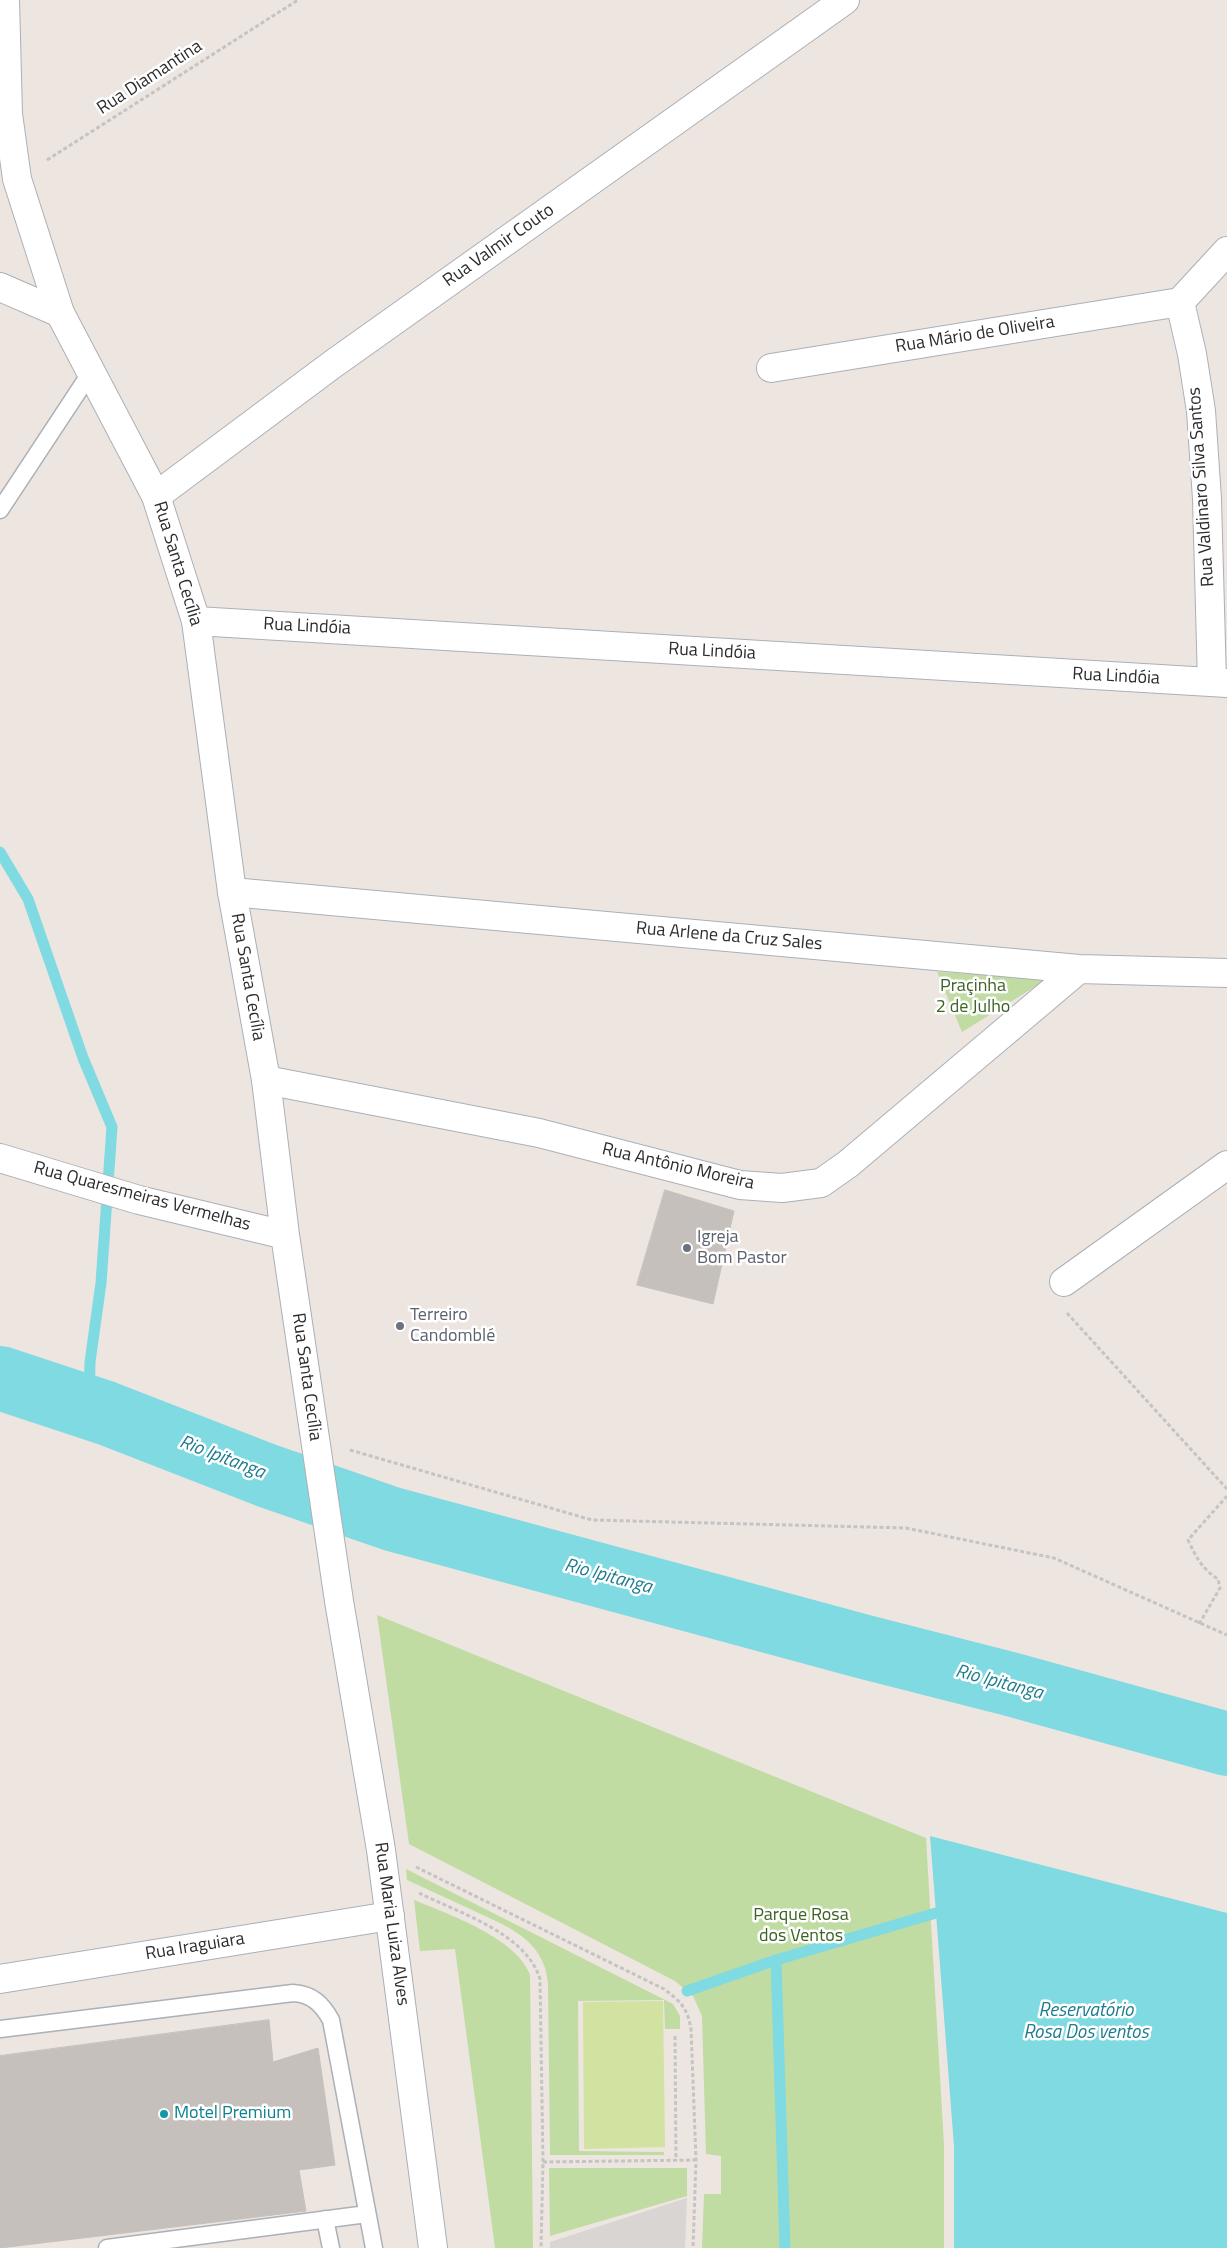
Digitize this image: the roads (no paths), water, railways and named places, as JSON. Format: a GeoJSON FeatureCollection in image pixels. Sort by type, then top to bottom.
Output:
{"type":"FeatureCollection","features":[{"type":"Feature","properties":{"kind":"street","name":"Rua Santa Cecília"},"geometry":{"type":"LineString","coordinates":[[5,0],[8,114],[17,179],[60,313],[156,496],[196,621],[232,892],[266,1080],[285,1235],[339,1601]]}},
{"type":"Feature","properties":{"kind":"street","name":"Rua Valmir Couto"},"geometry":{"type":"LineString","coordinates":[[156,496],[334,364],[832,4]]}},
{"type":"Feature","properties":{"kind":"street"},"geometry":{"type":"LineString","coordinates":[[1180,302],[1227,251]]}},
{"type":"Feature","properties":{"kind":"street"},"geometry":{"type":"LineString","coordinates":[[0,287],[60,313]]}},
{"type":"Feature","properties":{"kind":"street","name":"Rua Mário de Oliveira"},"geometry":{"type":"LineString","coordinates":[[771,368],[1180,302]]}},
{"type":"Feature","properties":{"kind":"street","name":"Rua Valdinaro Silva Santos"},"geometry":{"type":"LineString","coordinates":[[1180,302],[1192,354],[1201,411],[1219,683]]}},
{"type":"Feature","properties":{"kind":"street","name":"Rua Lindóia"},"geometry":{"type":"LineString","coordinates":[[196,621],[1219,683]]}},
{"type":"Feature","properties":{"kind":"street","name":"Rua Arlene da Cruz Sales"},"geometry":{"type":"LineString","coordinates":[[232,892],[1079,969],[1227,972]]}},
{"type":"Feature","properties":{"kind":"street","name":"Rua Antônio Moreira"},"geometry":{"type":"LineString","coordinates":[[266,1080],[539,1133],[740,1185],[782,1188],[821,1183],[848,1164],[1079,969]]}},
{"type":"Feature","properties":{"kind":"street","name":"Rua Quaresmeiras Vermelhas"},"geometry":{"type":"LineString","coordinates":[[0,1158],[139,1200],[285,1235]]}},
{"type":"Feature","properties":{"kind":"street"},"geometry":{"type":"LineString","coordinates":[[1064,1282],[1227,1165]]}},
{"type":"Feature","properties":{"kind":"street","name":"Rua Maria Luiza Alves"},"geometry":{"type":"LineString","coordinates":[[339,1601],[381,1850],[433,2248]]}},
{"type":"Feature","properties":{"kind":"street","name":"Rua Iraguiara"},"geometry":{"type":"LineString","coordinates":[[0,1979],[390,1916]]}},
{"type":"Feature","properties":{"kind":"lane"},"geometry":{"type":"LineString","coordinates":[[0,510],[91,372]]}},
{"type":"Feature","properties":{"kind":"lane"},"geometry":{"type":"LineString","coordinates":[[0,2029],[293,1993],[302,1993],[310,1997],[318,2002],[330,2020],[374,2248]]}},
{"type":"Feature","properties":{"kind":"lane"},"geometry":{"type":"LineString","coordinates":[[107,2248],[367,2214]]}},
{"type":"Feature","properties":{"kind":"lane"},"geometry":{"type":"LineString","coordinates":[[325,2219],[332,2248]]}},
{"type":"Feature","properties":{"kind":"water","name":"Reservatório Rosa Dos ventos"},"geometry":{"type":"Polygon","coordinates":[[[930,1836],[1227,1913],[1227,2248],[954,2248],[954,2146],[930,1836]]]}},
{"type":"Feature","properties":{"kind":"waterway"},"geometry":{"type":"LineString","coordinates":[[0,852],[28,899],[83,1058],[112,1127],[101,1283],[90,1362],[89,1407]]}},
{"type":"Feature","properties":{"kind":"waterway","name":"Rio Ipitanga"},"geometry":{"type":"LineString","coordinates":[[0,1378],[106,1413],[268,1476],[392,1519],[1227,1744]]}},
{"type":"Feature","properties":{"kind":"waterway"},"geometry":{"type":"LineString","coordinates":[[687,1991],[776,1960],[936,1913]]}},
{"type":"Feature","properties":{"kind":"waterway"},"geometry":{"type":"LineString","coordinates":[[776,1960],[785,2248]]}},
{"type":"Feature","properties":{"kind":"place","name":"Igreja Bom Pastor"},"geometry":{"type":"Point","coordinates":[687,1248]}},
{"type":"Feature","properties":{"kind":"place","name":"Terreiro Candomblé"},"geometry":{"type":"Point","coordinates":[400,1326]}},
{"type":"Feature","properties":{"kind":"place","name":"Motel Premium"},"geometry":{"type":"Point","coordinates":[164,2114]}},
{"type":"Feature","properties":{"kind":"park label","name":"Praçinha 2 de Julho"},"geometry":{"type":"Point","coordinates":[973,998]}},
{"type":"Feature","properties":{"kind":"park label","name":"Parque Rosa dos Ventos"},"geometry":{"type":"Point","coordinates":[801,1926]}}]}
